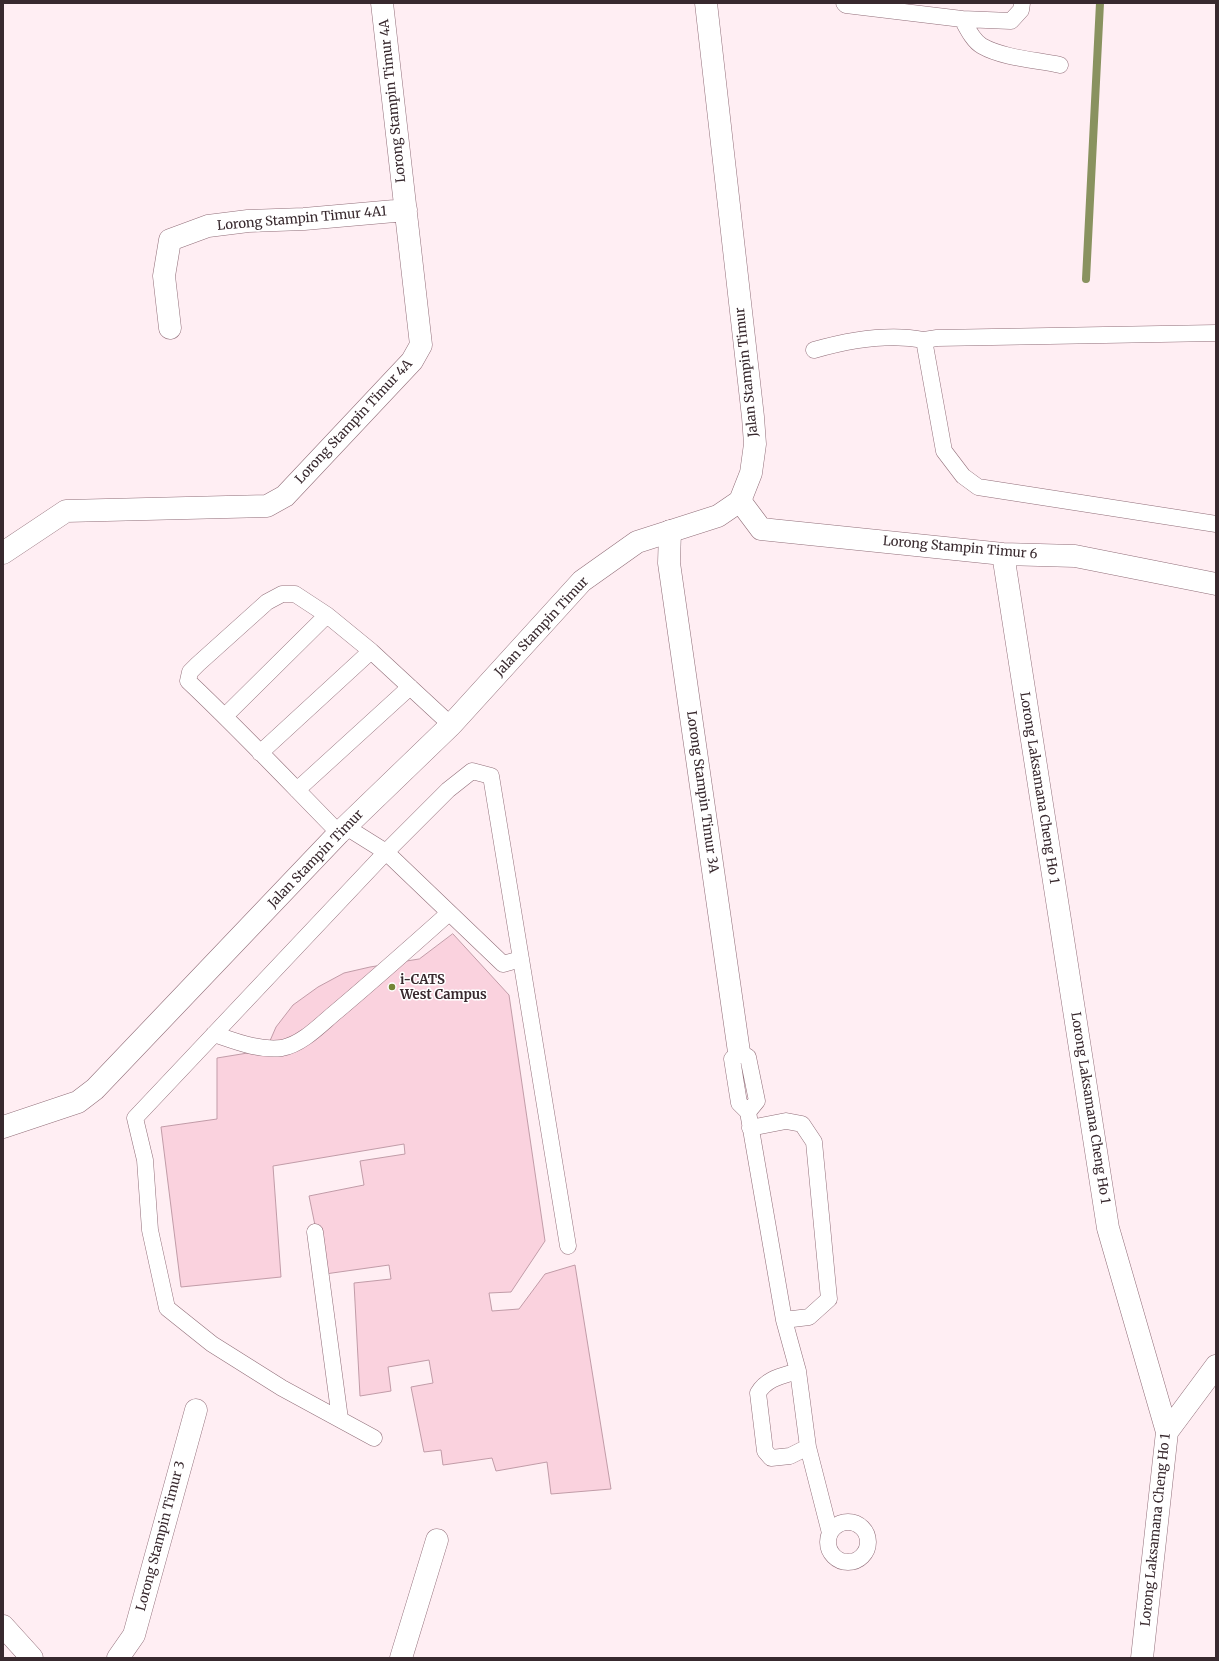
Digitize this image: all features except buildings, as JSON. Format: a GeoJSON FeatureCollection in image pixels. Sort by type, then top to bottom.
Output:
{"type":"FeatureCollection","features":[{"type":"Feature","properties":{"kind":"street","name":"Lorong Stampin Timur 4A"},"geometry":{"type":"LineString","coordinates":[[3,553],[66,511],[267,506],[285,496],[412,361],[420,345],[382,3]]}},
{"type":"Feature","properties":{"kind":"street","name":"Jalan Stampin Timur"},"geometry":{"type":"LineString","coordinates":[[3,1127],[78,1102],[95,1088],[342,830],[450,725],[582,581],[637,542],[718,516],[740,501],[752,473],[755,444],[706,3]]}},
{"type":"Feature","properties":{"kind":"street","name":"Lorong Stampin Timur 4A1"},"geometry":{"type":"LineString","coordinates":[[170,328],[164,276],[170,240],[208,226],[248,221],[304,219],[406,210]]}},
{"type":"Feature","properties":{"kind":"street","name":"Lorong Stampin Timur 6"},"geometry":{"type":"LineString","coordinates":[[740,501],[761,529],[1003,554],[1075,556],[1216,584]]}},
{"type":"Feature","properties":{"kind":"street","name":"Lorong Stampin Timur 3A"},"geometry":{"type":"LineString","coordinates":[[670,531],[669,563],[739,1052]]}},
{"type":"Feature","properties":{"kind":"street","name":"Lorong Laksamana Cheng Ho 1"},"geometry":{"type":"LineString","coordinates":[[1003,554],[1108,1228],[1167,1432],[1142,1658]]}},
{"type":"Feature","properties":{"kind":"street"},"geometry":{"type":"LineString","coordinates":[[1167,1432],[1216,1366]]}},
{"type":"Feature","properties":{"kind":"street","name":"Lorong Stampin Timur 3"},"geometry":{"type":"LineString","coordinates":[[118,1658],[134,1635],[196,1410]]}},
{"type":"Feature","properties":{"kind":"street"},"geometry":{"type":"LineString","coordinates":[[401,1658],[437,1540]]}},
{"type":"Feature","properties":{"kind":"street"},"geometry":{"type":"LineString","coordinates":[[3,1626],[32,1658]]}},
{"type":"Feature","properties":{"kind":"lane"},"geometry":{"type":"LineString","coordinates":[[844,3],[846,5],[921,9],[962,19],[1011,21],[1021,10],[1022,3]]}},
{"type":"Feature","properties":{"kind":"lane"},"geometry":{"type":"LineString","coordinates":[[962,19],[968,31],[981,46],[1004,54],[1060,65]]}},
{"type":"Feature","properties":{"kind":"lane"},"geometry":{"type":"LineString","coordinates":[[814,350],[839,343],[860,340],[913,338],[924,340],[937,338],[1216,333]]}},
{"type":"Feature","properties":{"kind":"lane"},"geometry":{"type":"LineString","coordinates":[[924,340],[944,452],[963,476],[978,487],[1216,524]]}},
{"type":"Feature","properties":{"kind":"lane"},"geometry":{"type":"LineString","coordinates":[[450,725],[371,652],[327,615],[295,594],[282,594],[267,602],[190,672],[188,681],[225,716],[297,790],[342,830],[386,852],[503,964],[521,959]]}},
{"type":"Feature","properties":{"kind":"lane"},"geometry":{"type":"LineString","coordinates":[[225,716],[327,615]]}},
{"type":"Feature","properties":{"kind":"lane"},"geometry":{"type":"LineString","coordinates":[[260,753],[371,652]]}},
{"type":"Feature","properties":{"kind":"lane"},"geometry":{"type":"LineString","coordinates":[[297,790],[410,687]]}},
{"type":"Feature","properties":{"kind":"lane"},"geometry":{"type":"LineString","coordinates":[[374,1438],[282,1388],[212,1344],[167,1308],[150,1230],[145,1160],[135,1118],[386,852],[448,790],[472,771],[491,776],[568,1246]]}},
{"type":"Feature","properties":{"kind":"lane"},"geometry":{"type":"LineString","coordinates":[[214,1034],[260,1047],[282,1048],[301,1040],[368,985],[449,913]]}},
{"type":"Feature","properties":{"kind":"lane"},"geometry":{"type":"LineString","coordinates":[[739,1052],[748,1057],[756,1101],[748,1112],[750,1128],[784,1320],[798,1372],[808,1447],[830,1533]]}},
{"type":"Feature","properties":{"kind":"lane"},"geometry":{"type":"LineString","coordinates":[[750,1128],[786,1121],[802,1124],[814,1142],[829,1299],[808,1317],[784,1320]]}},
{"type":"Feature","properties":{"kind":"lane"},"geometry":{"type":"LineString","coordinates":[[315,1232],[340,1419]]}},
{"type":"Feature","properties":{"kind":"lane"},"geometry":{"type":"LineString","coordinates":[[798,1372],[772,1379],[762,1385],[758,1392],[765,1451],[771,1458],[790,1456],[808,1447]]}},
{"type":"Feature","properties":{"kind":"waterway"},"geometry":{"type":"LineString","coordinates":[[1086,279],[1100,3]]}},
{"type":"Feature","properties":{"kind":"place","name":"i-CATS West Campus"},"geometry":{"type":"Point","coordinates":[392,987]}}]}
